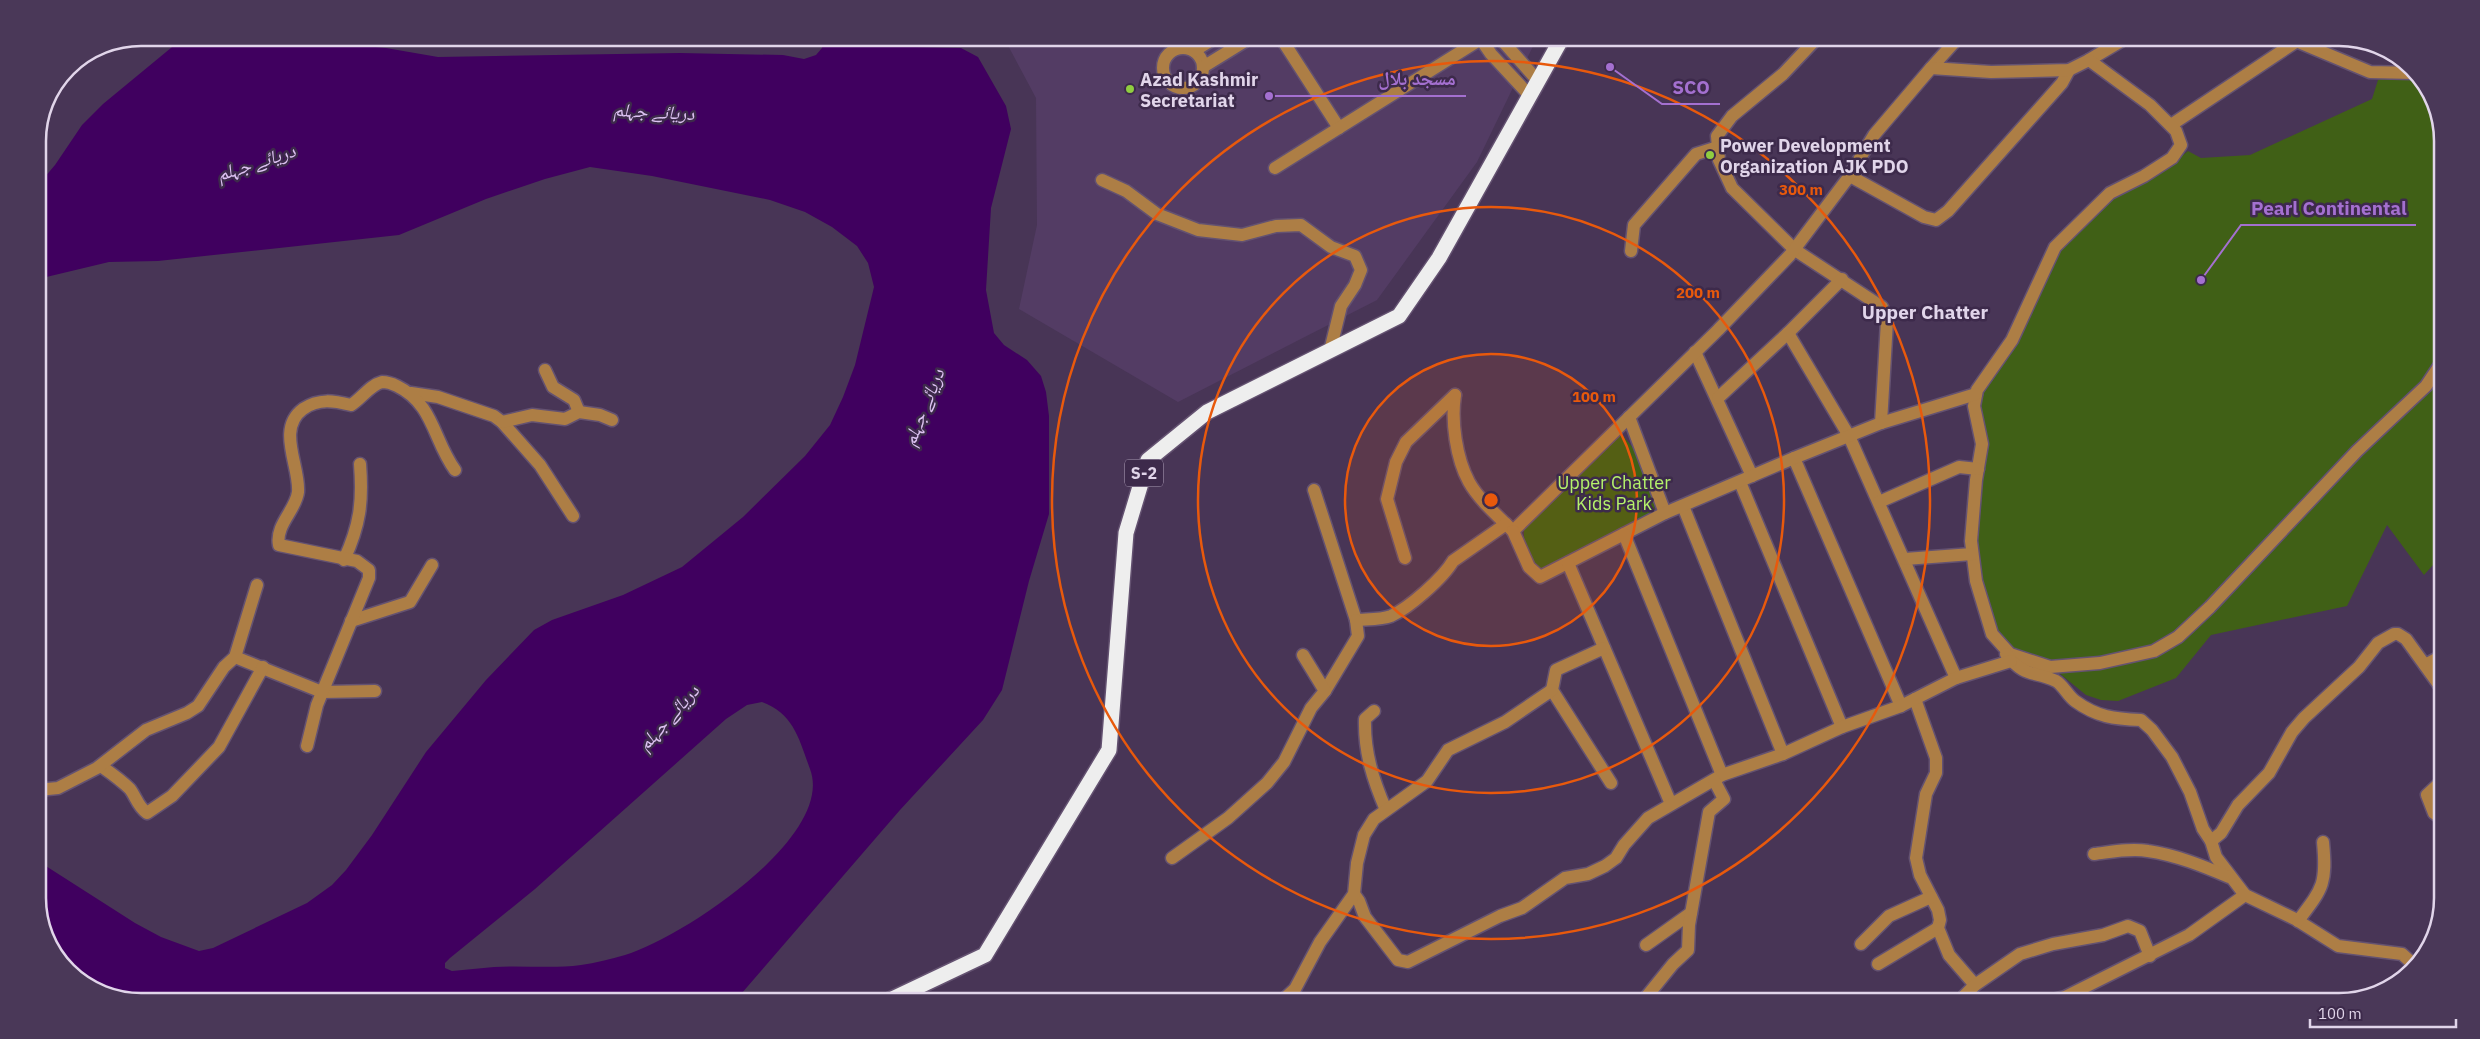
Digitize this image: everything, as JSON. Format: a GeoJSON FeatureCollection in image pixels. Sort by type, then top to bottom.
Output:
{"type":"FeatureCollection","features":[{"type":"Feature","properties":{"kind":"highway","name":"S-2"},"geometry":{"type":"LineString","coordinates":[[907,993],[985,955],[1109,750],[1126,533],[1148,460],[1207,412],[1399,316],[1439,258],[1558,46]]}},
{"type":"Feature","properties":{"kind":"street"},"geometry":{"type":"LineString","coordinates":[[1194,51],[1202,46]]}},
{"type":"Feature","properties":{"kind":"street"},"geometry":{"type":"LineString","coordinates":[[1203,67],[1237,46]]}},
{"type":"Feature","properties":{"kind":"street"},"geometry":{"type":"LineString","coordinates":[[1286,46],[1339,128]]}},
{"type":"Feature","properties":{"kind":"street"},"geometry":{"type":"LineString","coordinates":[[1275,168],[1468,46]]}},
{"type":"Feature","properties":{"kind":"street"},"geometry":{"type":"LineString","coordinates":[[1486,46],[1491,54],[1530,96]]}},
{"type":"Feature","properties":{"kind":"street"},"geometry":{"type":"LineString","coordinates":[[1507,46],[1538,81]]}},
{"type":"Feature","properties":{"kind":"street"},"geometry":{"type":"LineString","coordinates":[[1810,46],[1784,74],[1732,116],[1718,136],[1719,160],[1732,188],[1795,250],[1882,307],[1887,321],[1882,423]]}},
{"type":"Feature","properties":{"kind":"street"},"geometry":{"type":"LineString","coordinates":[[1356,620],[1390,616],[1404,608],[1447,571],[1453,561],[1510,528],[1629,417],[1795,250],[1850,176],[1874,135],[1951,46]]}},
{"type":"Feature","properties":{"kind":"street"},"geometry":{"type":"LineString","coordinates":[[1930,68],[1991,72],[2068,70],[2113,46]]}},
{"type":"Feature","properties":{"kind":"street"},"geometry":{"type":"LineString","coordinates":[[2171,125],[2283,46]]}},
{"type":"Feature","properties":{"kind":"street"},"geometry":{"type":"LineString","coordinates":[[2309,46],[2370,72],[2405,73]]}},
{"type":"Feature","properties":{"kind":"street"},"geometry":{"type":"LineString","coordinates":[[1181,48],[1194,51],[1199,56],[1203,67],[1200,79],[1190,87],[1177,87],[1167,80],[1164,67],[1169,54],[1181,48]]}},
{"type":"Feature","properties":{"kind":"street"},"geometry":{"type":"LineString","coordinates":[[2089,60],[2150,105],[2176,131],[2181,145],[2172,158],[2144,176],[2110,193],[2055,246],[2012,340],[1976,394],[1974,406],[1982,444],[1971,541],[1972,554],[1976,582],[1992,634],[2010,654],[2050,667],[2100,663],[2154,651],[2178,637],[2210,607],[2357,451],[2426,386],[2434,374]]}},
{"type":"Feature","properties":{"kind":"street"},"geometry":{"type":"LineString","coordinates":[[1850,176],[1924,217],[1936,220],[1948,211],[2062,83],[2068,70]]}},
{"type":"Feature","properties":{"kind":"street"},"geometry":{"type":"LineString","coordinates":[[1631,252],[1634,225],[1696,154],[1718,147]]}},
{"type":"Feature","properties":{"kind":"street"},"geometry":{"type":"LineString","coordinates":[[1102,180],[1126,191],[1157,214],[1198,230],[1242,235],[1276,226],[1301,225],[1331,247],[1354,256],[1361,270],[1355,285],[1341,306],[1330,351]]}},
{"type":"Feature","properties":{"kind":"street"},"geometry":{"type":"LineString","coordinates":[[1718,398],[1788,333],[1842,279]]}},
{"type":"Feature","properties":{"kind":"street"},"geometry":{"type":"LineString","coordinates":[[1788,333],[1849,436],[1956,678]]}},
{"type":"Feature","properties":{"kind":"street"},"geometry":{"type":"LineString","coordinates":[[1695,352],[1718,398],[1752,476]]}},
{"type":"Feature","properties":{"kind":"street"},"geometry":{"type":"LineString","coordinates":[[545,370],[553,387],[574,400],[579,412]]}},
{"type":"Feature","properties":{"kind":"street"},"geometry":{"type":"LineString","coordinates":[[307,746],[322,692],[363,595],[369,578],[369,570],[357,561],[344,560],[279,545],[280,534],[298,492],[290,435],[295,416],[306,407],[326,400],[351,405],[381,382],[388,383],[406,392],[424,407],[441,447],[455,470]]}},
{"type":"Feature","properties":{"kind":"street"},"geometry":{"type":"LineString","coordinates":[[406,392],[438,397],[494,416],[502,422],[540,464],[573,516]]}},
{"type":"Feature","properties":{"kind":"street"},"geometry":{"type":"LineString","coordinates":[[1405,558],[1387,499],[1394,470],[1406,442],[1455,395],[1453,407],[1458,451],[1469,482],[1510,528],[1529,567],[1540,577],[1665,514],[1794,458],[1882,423],[1976,394]]}},
{"type":"Feature","properties":{"kind":"street"},"geometry":{"type":"LineString","coordinates":[[502,422],[532,415],[564,419],[579,412],[600,414],[612,420]]}},
{"type":"Feature","properties":{"kind":"street"},"geometry":{"type":"LineString","coordinates":[[1629,417],[1665,514]]}},
{"type":"Feature","properties":{"kind":"street"},"geometry":{"type":"LineString","coordinates":[[1794,458],[1901,706]]}},
{"type":"Feature","properties":{"kind":"street"},"geometry":{"type":"LineString","coordinates":[[344,560],[358,523],[361,483],[360,464]]}},
{"type":"Feature","properties":{"kind":"street"},"geometry":{"type":"LineString","coordinates":[[1879,502],[1959,468],[1978,469]]}},
{"type":"Feature","properties":{"kind":"street"},"geometry":{"type":"LineString","coordinates":[[1740,482],[1842,727]]}},
{"type":"Feature","properties":{"kind":"street"},"geometry":{"type":"LineString","coordinates":[[1172,858],[1228,818],[1267,783],[1284,762],[1311,708],[1325,691],[1358,636],[1356,620],[1314,490]]}},
{"type":"Feature","properties":{"kind":"street"},"geometry":{"type":"LineString","coordinates":[[1683,506],[1783,754]]}},
{"type":"Feature","properties":{"kind":"street"},"geometry":{"type":"LineString","coordinates":[[1624,534],[1718,777],[1724,799],[1709,812],[1691,913],[1688,950],[1673,964],[1650,993]]}},
{"type":"Feature","properties":{"kind":"street"},"geometry":{"type":"LineString","coordinates":[[1904,558],[1972,554]]}},
{"type":"Feature","properties":{"kind":"street"},"geometry":{"type":"LineString","coordinates":[[1568,563],[1671,804]]}},
{"type":"Feature","properties":{"kind":"street"},"geometry":{"type":"LineString","coordinates":[[351,621],[410,602],[432,565]]}},
{"type":"Feature","properties":{"kind":"street"},"geometry":{"type":"LineString","coordinates":[[46,791],[58,788],[101,766],[146,730],[187,713],[198,706],[224,667],[236,658],[257,585]]}},
{"type":"Feature","properties":{"kind":"street"},"geometry":{"type":"LineString","coordinates":[[2211,841],[2221,833],[2238,805],[2269,773],[2292,732],[2304,718],[2359,667],[2378,643],[2398,634],[2406,639],[2434,678]]}},
{"type":"Feature","properties":{"kind":"street"},"geometry":{"type":"LineString","coordinates":[[2000,643],[2012,660],[2027,674],[2056,682],[2073,700],[2094,712],[2113,719],[2141,720],[2152,730],[2172,757],[2190,792],[2203,829],[2211,841],[2216,857],[2229,877],[2245,895],[2298,921],[2338,946],[2402,954],[2410,961]]}},
{"type":"Feature","properties":{"kind":"street"},"geometry":{"type":"LineString","coordinates":[[1604,648],[1556,670],[1552,690],[1611,783]]}},
{"type":"Feature","properties":{"kind":"street"},"geometry":{"type":"LineString","coordinates":[[1302,655],[1325,691]]}},
{"type":"Feature","properties":{"kind":"street"},"geometry":{"type":"LineString","coordinates":[[236,658],[263,667],[287,679],[322,692],[375,691]]}},
{"type":"Feature","properties":{"kind":"street"},"geometry":{"type":"LineString","coordinates":[[1354,894],[1365,917],[1398,960],[1408,962],[1500,916],[1522,908],[1565,878],[1588,874],[1606,866],[1616,858],[1624,845],[1648,818],[1718,777],[1783,754],[1842,727],[1901,706],[1956,678],[2012,660]]}},
{"type":"Feature","properties":{"kind":"street"},"geometry":{"type":"LineString","coordinates":[[2425,665],[2434,660]]}},
{"type":"Feature","properties":{"kind":"street"},"geometry":{"type":"LineString","coordinates":[[101,766],[123,782],[132,792],[142,810],[147,812],[172,796],[218,748],[263,667]]}},
{"type":"Feature","properties":{"kind":"street"},"geometry":{"type":"LineString","coordinates":[[1291,993],[1320,942],[1354,894],[1357,863],[1364,835],[1374,819],[1427,781],[1448,750],[1506,722],[1552,690]]}},
{"type":"Feature","properties":{"kind":"street"},"geometry":{"type":"LineString","coordinates":[[1915,699],[1936,758],[1936,773],[1926,794],[1916,858],[1920,875],[1940,920],[1938,928],[1948,956],[1976,985]]}},
{"type":"Feature","properties":{"kind":"street"},"geometry":{"type":"LineString","coordinates":[[1374,711],[1365,720],[1364,743],[1374,783],[1386,810]]}},
{"type":"Feature","properties":{"kind":"street"},"geometry":{"type":"LineString","coordinates":[[2434,788],[2427,795],[2434,813]]}},
{"type":"Feature","properties":{"kind":"street"},"geometry":{"type":"LineString","coordinates":[[2298,921],[2320,893],[2324,883],[2323,842]]}},
{"type":"Feature","properties":{"kind":"street"},"geometry":{"type":"LineString","coordinates":[[2094,854],[2119,851],[2147,851],[2198,864],[2229,877]]}},
{"type":"Feature","properties":{"kind":"street"},"geometry":{"type":"LineString","coordinates":[[2073,993],[2189,935],[2245,895]]}},
{"type":"Feature","properties":{"kind":"street"},"geometry":{"type":"LineString","coordinates":[[1862,944],[1889,916],[1931,897]]}},
{"type":"Feature","properties":{"kind":"street"},"geometry":{"type":"LineString","coordinates":[[1646,945],[1691,913]]}},
{"type":"Feature","properties":{"kind":"street"},"geometry":{"type":"LineString","coordinates":[[1967,993],[2020,954],[2053,944],[2103,935],[2128,926],[2140,931],[2150,956]]}},
{"type":"Feature","properties":{"kind":"street"},"geometry":{"type":"LineString","coordinates":[[1878,964],[1938,928]]}},
{"type":"Feature","properties":{"kind":"shaded area"},"geometry":{"type":"Polygon","coordinates":[[[1008,46],[1533,46],[1477,162],[1377,300],[1178,402],[1019,309],[1037,225],[1036,98],[1008,46]]]}},
{"type":"Feature","properties":{"kind":"green space"},"geometry":{"type":"Polygon","coordinates":[[[2403,71],[2406,74],[2414,83],[2427,105],[2434,135],[2434,564],[2424,575],[2387,525],[2347,606],[2211,635],[2176,678],[2118,701],[2101,700],[2086,695],[2059,673],[2033,666],[1992,634],[1971,541],[1982,444],[1977,390],[2012,340],[2055,247],[2111,200],[2158,175],[2188,151],[2201,158],[2250,155],[2372,99],[2378,80],[2403,71]]]}},
{"type":"Feature","properties":{"kind":"green space","name":"Upper Chatter Kids Park"},"geometry":{"type":"Polygon","coordinates":[[[1621,434],[1635,451],[1646,470],[1655,502],[1654,512],[1543,570],[1528,552],[1524,529],[1621,434]]]}},
{"type":"Feature","properties":{"kind":"water","name":"دریائے جہلم"},"geometry":{"type":"Polygon","coordinates":[[[173,46],[365,46],[438,57],[680,53],[783,55],[804,59],[816,55],[823,46],[913,46],[961,48],[978,57],[1006,106],[1011,129],[991,208],[986,290],[994,333],[1004,345],[1027,360],[1041,376],[1046,392],[1049,416],[1049,514],[1029,581],[1002,690],[983,720],[900,810],[742,993],[141,993],[116,990],[83,973],[66,956],[59,945],[51,929],[48,917],[46,866],[135,923],[161,937],[199,951],[213,948],[307,903],[332,885],[346,870],[372,835],[426,752],[486,680],[534,630],[552,620],[623,595],[682,567],[743,517],[805,456],[830,425],[855,365],[874,287],[868,263],[857,246],[832,227],[805,212],[770,200],[652,176],[590,167],[545,179],[486,199],[399,235],[158,261],[109,262],[46,277],[46,176],[82,125],[103,104],[173,46]],[[762,702],[747,705],[726,719],[535,889],[450,958],[445,963],[445,968],[452,971],[489,967],[570,966],[625,955],[681,929],[715,907],[748,882],[777,854],[800,825],[812,796],[810,769],[794,729],[781,713],[762,702]]]}},
{"type":"Feature","properties":{"kind":"place","name":"SCO"},"geometry":{"type":"Point","coordinates":[1610,67]}},
{"type":"Feature","properties":{"kind":"place","name":"Azad Kashmir Secretariat"},"geometry":{"type":"Point","coordinates":[1130,89]}},
{"type":"Feature","properties":{"kind":"place","name":"مسجد بلال"},"geometry":{"type":"Point","coordinates":[1269,96]}},
{"type":"Feature","properties":{"kind":"place","name":"Power Development Organization AJK PDO"},"geometry":{"type":"Point","coordinates":[1710,155]}},
{"type":"Feature","properties":{"kind":"place","name":"Pearl Continental"},"geometry":{"type":"Point","coordinates":[2201,280]}},
{"type":"Feature","properties":{"kind":"district","name":"Upper Chatter"},"geometry":{"type":"Point","coordinates":[1925,312]}}]}
